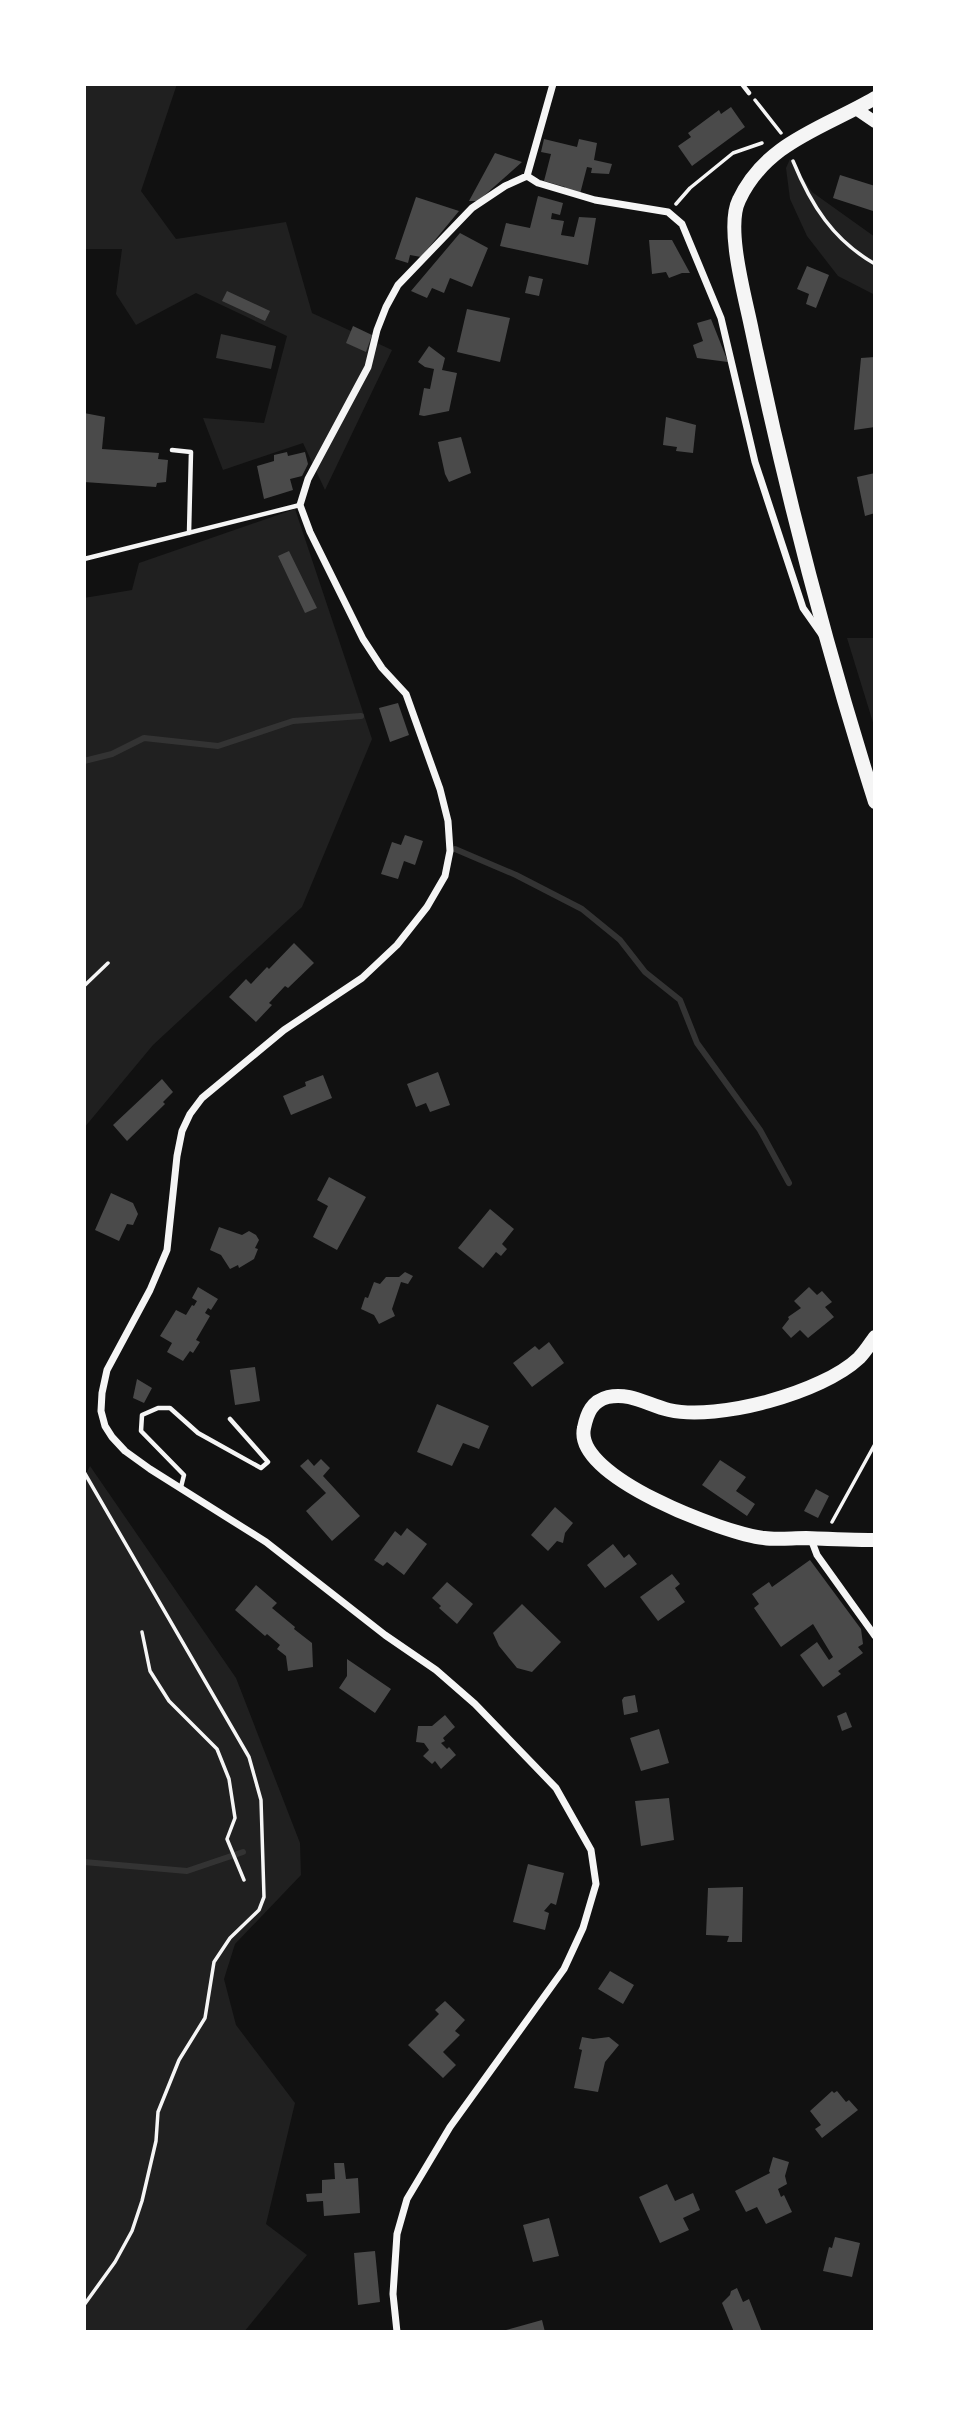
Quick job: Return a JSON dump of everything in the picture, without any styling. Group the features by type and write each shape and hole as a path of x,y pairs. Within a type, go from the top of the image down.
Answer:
{"main road":[{"path":"875,98 789,142 752,176 737,204 734,228 738,263 773,434 828,643 875,802"},
{"path":"875,1337 859,1358 830,1377 782,1398 717,1411 694,1412 669,1410 620,1395 597,1400 587,1414 583,1433 596,1460 609,1472 685,1515 734,1533 764,1538 875,1539"}],"street":[{"path":"397,2332 393,2294 397,2234 407,2199 450,2127 564,1969 583,1928 596,1884 591,1850 556,1788 475,1704 436,1670 266,1542 125,1451 112,1437 101,1411 102,1393 107,1370 150,1290 167,1250 173,1181 182,1131 202,1098 284,1030 362,978 397,945 427,906 444,876 450,851 448,821 440,789 406,694 382,668 363,639 310,533 300,505 308,479 368,367 377,330 398,285 472,208 505,186 527,176 553,84"},
{"path":"856,109 875,122"},
{"path":"527,176 538,183 595,200 668,212 682,224 721,318 755,461 803,608 828,643"},
{"path":"811,1538 817,1555 875,1636"}],"lane":[{"path":"742,84 749,93"},
{"path":"172,450 191,452 189,533"},
{"path":"84,559 300,505"},
{"path":"181,1487 184,1475 141,1431 142,1415 158,1408 170,1408 198,1433 261,1468 268,1462 230,1419"}],"path":[{"path":"749,93 789,142 792,158 806,194 824,220 843,241 875,264"},
{"path":"668,212 690,188 733,153 770,141 789,142"},
{"path":"84,986 108,963"},
{"path":"827,1539 829,1528 875,1444"},
{"path":"84,1472 248,1756 261,1800 265,1868 264,1897 259,1910 230,1938 214,1962 205,2018 167,2085 158,2112 156,2141 142,2201 132,2231 115,2262 84,2305"},
{"path":"142,1632 150,1671 169,1701 217,1749 229,1779 235,1818 228,1839 244,1880"}],"shaded area":[{"path":"84,84 177,84 141,191 176,239 286,222 312,313 392,350 325,490 303,443 223,470 203,418 264,423 287,336 196,293 136,325 116,294 122,249 84,249"},
{"path":"790,159 812,192 875,237 875,295 838,276 807,236 790,199 786,168"},
{"path":"221,334 276,346 271,369 216,358"},
{"path":"295,509 372,739 302,907 153,1045 84,1128 84,598 132,590 139,563"},
{"path":"847,638 875,638 875,729"},
{"path":"90,1466 236,1678 300,1843 301,1875 235,1944 224,1979 236,2025 295,2103 266,2224 307,2255 244,2332 84,2332 84,1477"}],"building":[{"path":"731,107 745,127 692,166 678,146 691,137 688,133 719,110 721,114"},
{"path":"544,139 577,147 579,139 597,143 594,160 612,164 609,174 591,173 592,168 587,167 580,194 564,191 565,187 544,181 551,154 541,152"},
{"path":"495,153 522,162 478,201 469,201"},
{"path":"840,175 875,186 873,211 833,198"},
{"path":"538,196 563,203 560,215 552,213 551,219 564,221 561,235 574,237 579,217 596,218 588,265 500,246 506,223 530,228"},
{"path":"416,197 459,211 421,257 410,255 408,263 395,259"},
{"path":"460,233 488,248 472,287 450,278 444,293 432,288 427,298 411,291"},
{"path":"649,240 672,240 690,273 669,278 666,272 652,274"},
{"path":"807,266 829,275 816,308 806,304 809,294 797,289"},
{"path":"529,276 543,279 539,296 525,293"},
{"path":"227,291 270,311 265,321 222,301"},
{"path":"467,309 510,318 500,362 457,352"},
{"path":"711,319 728,362 697,358 693,345 703,341 697,323"},
{"path":"353,326 372,335 366,352 346,343"},
{"path":"429,346 445,358 442,370 457,373 449,411 424,416 419,415 424,388 430,389 434,369 418,362"},
{"path":"875,357 875,427 854,430 861,358"},
{"path":"84,413 105,417 102,449 159,453 158,459 168,460 166,482 157,483 156,487 84,482"},
{"path":"666,417 696,425 693,453 676,451 677,447 663,445"},
{"path":"461,437 471,473 449,482 438,442"},
{"path":"287,452 288,456 305,452 308,464 302,476 290,479 293,490 264,499 257,466 274,461 274,455"},
{"path":"875,473 875,513 865,516 857,477"},
{"path":"289,551 317,608 305,613 278,556"},
{"path":"398,703 409,735 390,742 379,708"},
{"path":"405,835 423,841 415,865 404,861 398,879 381,874 392,842 401,845"},
{"path":"294,943 314,963 288,988 285,986 256,1022 229,997 246,979 251,984"},
{"path":"438,1072 450,1105 430,1112 426,1103 416,1107 407,1084"},
{"path":"323,1075 332,1098 291,1115 283,1096 306,1086 305,1082"},
{"path":"162,1079 173,1092 163,1102 165,1104 127,1141 113,1125"},
{"path":"329,1177 366,1197 337,1250 313,1237 328,1206 317,1200"},
{"path":"111,1193 133,1203 138,1214 133,1225 127,1224 119,1241 95,1230"},
{"path":"490,1209 514,1229 502,1244 507,1249 501,1256 496,1252 483,1268 458,1248"},
{"path":"219,1227 242,1235 249,1231 256,1235 259,1240 254,1259 239,1268 238,1265 230,1269 221,1255 210,1250"},
{"path":"405,1272 413,1276 408,1284 401,1282 392,1309 395,1316 379,1324 374,1315 361,1309 365,1297 368,1298 374,1282 380,1284 386,1277 399,1277"},
{"path":"198,1287 218,1299 211,1310 208,1308 205,1313 210,1316 196,1340 200,1342 193,1353 190,1351 183,1361 167,1352 172,1343 160,1336 176,1310 186,1315 192,1305 194,1306 197,1301 192,1298"},
{"path":"809,1287 817,1295 822,1291 832,1302 825,1307 834,1317 808,1338 800,1330 791,1338 782,1328 788,1317 801,1308 794,1301"},
{"path":"549,1342 564,1363 532,1387 513,1363 535,1346 539,1350"},
{"path":"255,1367 260,1401 235,1405 230,1370"},
{"path":"137,1379 152,1388 144,1403 133,1398"},
{"path":"437,1404 489,1426 479,1449 463,1443 452,1466 417,1452"},
{"path":"308,1459 314,1466 321,1459 330,1468 323,1476 360,1516 332,1541 306,1511 326,1493 300,1466"},
{"path":"720,1460 746,1477 736,1491 755,1504 747,1516 702,1485"},
{"path":"816,1489 829,1496 818,1518 804,1511"},
{"path":"555,1507 573,1523 565,1533 563,1543 557,1541 548,1551 531,1535"},
{"path":"407,1528 427,1544 404,1575 387,1562 383,1566 374,1560 395,1531 401,1536"},
{"path":"613,1544 624,1558 629,1554 637,1564 605,1588 587,1565"},
{"path":"810,1560 861,1629 863,1644 858,1647 863,1653 838,1671 841,1674 823,1687 800,1655 817,1642 829,1660 833,1657 813,1624 781,1647 754,1608 759,1604 752,1594 769,1582 772,1587"},
{"path":"672,1574 680,1584 675,1588 685,1602 658,1621 640,1597"},
{"path":"447,1582 473,1604 457,1624 432,1598"},
{"path":"256,1585 277,1603 272,1608 312,1643 313,1667 288,1671 286,1656 277,1649 280,1645 267,1634 265,1636 235,1610"},
{"path":"522,1604 561,1642 532,1672 517,1668 499,1646 493,1633"},
{"path":"347,1659 391,1689 375,1713 339,1688 347,1676"},
{"path":"635,1695 638,1712 624,1715 622,1700"},
{"path":"846,1712 852,1727 842,1731 837,1716"},
{"path":"445,1715 455,1727 441,1743 456,1755 441,1769 435,1761 432,1764 423,1756 429,1750 424,1743 416,1742 418,1726 432,1726"},
{"path":"659,1729 669,1763 641,1771 630,1738"},
{"path":"669,1798 674,1840 641,1846 635,1801"},
{"path":"528,1864 564,1873 556,1905 551,1903 544,1911 549,1913 545,1930 513,1922"},
{"path":"743,1887 742,1942 727,1942 729,1936 706,1935 708,1888"},
{"path":"610,1971 634,1985 623,2004 598,1989"},
{"path":"445,2001 465,2020 455,2031 460,2035 443,2052 456,2065 443,2078 408,2045 439,2014 435,2010"},
{"path":"582,2037 609,2037 619,2045 605,2062 598,2092 574,2088"},
{"path":"832,2091 837,2091 846,2102 849,2100 858,2110 822,2138 815,2129 821,2125 810,2111"},
{"path":"773,2157 789,2162 785,2176 787,2184 778,2189 792,2212 766,2224 757,2207 746,2212 735,2191 770,2173"},
{"path":"334,2163 344,2163 346,2179 358,2178 360,2213 324,2216 323,2201 307,2202 306,2194 322,2193 322,2180 335,2179"},
{"path":"667,2184 675,2201 693,2193 700,2210 683,2218 689,2230 660,2243 639,2197"},
{"path":"549,2218 559,2256 533,2262 523,2225"},
{"path":"835,2237 860,2243 852,2277 823,2271 829,2247 832,2248"},
{"path":"375,2251 380,2302 358,2305 354,2253"},
{"path":"737,2288 743,2302 749,2299 762,2332 734,2332 722,2303 731,2291"},
{"path":"542,2320 545,2332 506,2332 506,2330"}],"waterway":[{"path":"84,761 112,754 144,738 218,746 293,721 361,716"},
{"path":"455,849 516,875 582,909 620,940 645,972 680,1000 697,1043 760,1130 789,1183"},
{"path":"84,1862 187,1871 243,1852"}]}
